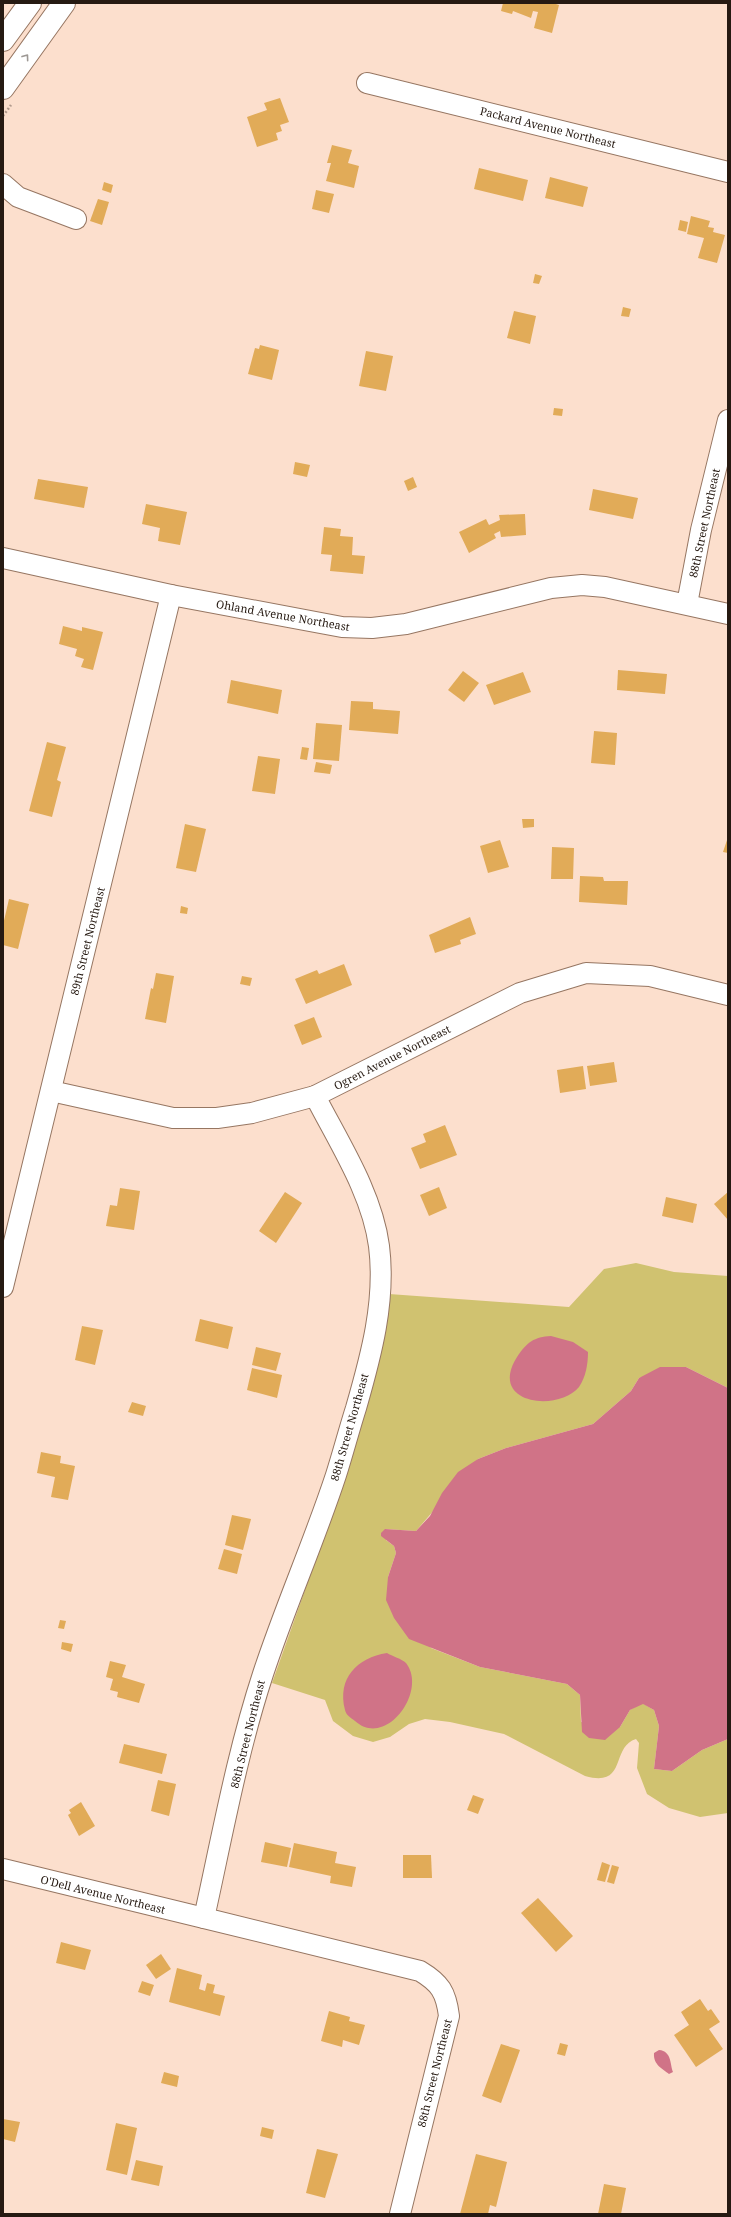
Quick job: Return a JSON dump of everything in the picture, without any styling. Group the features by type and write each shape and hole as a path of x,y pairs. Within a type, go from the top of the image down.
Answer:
{"main road":[{"path":"3,40 30,3"},
{"path":"3,88 64,3"}],"street":[{"name":"Packard Avenue Northeast","path":"367,83 728,172"},
{"path":"3,184 18,197 76,219"},
{"name":"88th Street Northeast","path":"687,604 701,530 728,420"},
{"name":"Ohland Avenue Northeast","path":"3,558 171,595 342,627 367,628 406,624 551,588 570,586 605,587 728,614"},
{"name":"89th Street Northeast","path":"3,1287 171,595"},
{"name":"Ogren Avenue Northeast","path":"51,1091 135,1111 173,1118 217,1118 252,1113 315,1096 520,993 586,973 650,976 728,995"},
{"name":"88th Street Northeast","path":"315,1096 358,1180 372,1215 379,1245 382,1279 378,1311 363,1382 336,1474 275,1637 250,1716 204,1918 420,1971 439,1986 447,1998 449,2016 400,2214"},
{"name":"O'Dell Avenue Northeast","path":"3,1869 204,1918"}],"shaded area":[{"path":"636,1263 674,1272 728,1276 728,1388 686,1367 639,1378 631,1391 593,1424 506,1448 478,1459 416,1531 385,1529 386,1540 394,1546 396,1553 388,1577 431,1648 480,1667 567,1684 580,1695 581,1722 620,1727 630,1710 642,1703 654,1710 659,1726 654,1769 672,1771 702,1750 728,1739 728,1813 700,1817 669,1808 647,1794 637,1768 639,1743 636,1739 628,1743 623,1750 613,1772 607,1776 598,1778 585,1776 504,1734 450,1722 425,1719 409,1724 390,1737 373,1742 353,1736 333,1721 325,1700 272,1683 344,1480 389,1294 569,1307 604,1269"},
{"path":"551,1336 573,1342 588,1352 585,1374 579,1387 569,1395 557,1400 543,1401 529,1399 518,1394 511,1385 510,1373 517,1357 531,1341"},
{"path":"660,1367 686,1367 728,1388 728,1739 702,1750 672,1771 654,1769 659,1726 654,1710 643,1704 630,1710 620,1727 605,1740 589,1738 582,1732 580,1695 567,1684 480,1667 409,1639 394,1618 386,1600 388,1577 396,1553 394,1546 381,1536 381,1533 385,1529 416,1531 430,1516 442,1493 458,1472 478,1459 506,1448 593,1424 631,1391 639,1378"},
{"path":"387,1653 406,1663 411,1675 412,1688 408,1701 400,1713 391,1722 379,1728 367,1728 355,1721 346,1713 343,1699 344,1688 347,1679 358,1665 376,1656"},
{"path":"659,2050 666,2053 670,2059 673,2072 669,2074 655,2061 654,2053"}],"building":[{"path":"503,3 553,3 559,5 552,33 534,28 538,12 533,11 531,18 513,11 512,14 501,11"},
{"path":"280,98 289,122 280,125 282,131 276,133 278,140 257,147 247,117 267,110 264,103"},
{"path":"332,145 352,150 348,163 359,166 354,188 326,181 331,163 327,163"},
{"path":"479,168 528,180 523,201 474,189"},
{"path":"550,177 588,187 583,207 545,198"},
{"path":"104,182 113,185 111,193 102,190"},
{"path":"316,190 334,194 329,213 312,209"},
{"path":"98,199 109,202 102,225 90,221"},
{"path":"691,216 710,221 708,227 714,228 713,232 725,235 717,263 698,258 704,238 687,234"},
{"path":"680,220 688,222 686,232 678,230"},
{"path":"535,274 542,276 539,284 533,283"},
{"path":"623,307 631,309 629,317 621,316"},
{"path":"514,311 536,316 530,344 507,338"},
{"path":"260,345 279,350 272,380 248,374 255,348 259,349"},
{"path":"366,351 393,356 386,391 359,386"},
{"path":"554,408 563,409 562,416 553,415"},
{"path":"295,462 310,465 307,477 293,474"},
{"path":"413,477 417,487 408,491 404,481"},
{"path":"38,479 88,487 84,508 34,499"},
{"path":"593,489 638,498 633,519 589,510"},
{"path":"146,504 187,512 180,545 158,541 160,528 142,524"},
{"path":"525,514 526,535 501,537 500,531 494,534 496,538 469,553 459,532 486,519 489,525 500,520 499,515"},
{"path":"324,527 341,529 340,536 353,537 352,555 365,556 363,574 330,571 332,555 321,554"},
{"path":"63,626 82,631 82,627 103,632 93,670 81,667 84,659 75,656 77,649 59,644"},
{"path":"618,670 667,674 665,694 617,690"},
{"path":"463,671 479,683 464,702 448,690"},
{"path":"523,672 531,692 494,705 486,685"},
{"path":"231,680 282,690 278,714 227,703"},
{"path":"351,701 373,702 373,709 400,711 398,734 349,730"},
{"path":"316,723 342,725 339,761 313,759"},
{"path":"594,731 617,733 615,765 591,763"},
{"path":"47,742 66,747 57,780 61,782 52,817 29,811"},
{"path":"302,747 309,748 307,760 300,759"},
{"path":"258,756 280,759 275,794 252,791"},
{"path":"316,762 332,765 330,774 314,772"},
{"path":"522,819 534,819 534,827 523,828"},
{"path":"185,824 206,829 196,872 176,868"},
{"path":"728,837 728,853 723,852"},
{"path":"500,840 509,867 488,873 480,846"},
{"path":"552,847 574,848 573,879 551,879"},
{"path":"580,876 603,877 604,881 628,881 627,905 579,902"},
{"path":"9,899 29,904 18,949 3,945 3,925"},
{"path":"181,906 188,908 187,914 180,913"},
{"path":"470,917 476,934 460,940 461,944 435,953 429,935"},
{"path":"344,964 352,985 306,1004 295,979 317,970 319,974"},
{"path":"156,973 174,976 166,1023 145,1019 151,988 153,989"},
{"path":"242,976 252,978 250,986 240,984"},
{"path":"314,1017 322,1037 302,1045 294,1025"},
{"path":"614,1062 617,1082 590,1086 587,1066"},
{"path":"583,1066 586,1089 560,1093 557,1070"},
{"path":"445,1125 457,1155 420,1169 411,1148 426,1142 423,1134"},
{"path":"439,1187 447,1208 429,1216 420,1195"},
{"path":"120,1188 140,1191 134,1230 106,1226 110,1205 117,1206"},
{"path":"285,1192 302,1203 276,1243 259,1231"},
{"path":"728,1192 728,1220 714,1204"},
{"path":"666,1197 697,1204 693,1223 662,1216"},
{"path":"200,1319 233,1327 228,1349 195,1341"},
{"path":"82,1326 103,1330 95,1365 75,1360"},
{"path":"256,1347 281,1353 276,1371 252,1365"},
{"path":"252,1368 282,1375 277,1398 247,1390"},
{"path":"132,1402 146,1406 143,1416 128,1412"},
{"path":"41,1452 61,1456 60,1463 75,1466 68,1500 51,1497 55,1477 37,1473"},
{"path":"232,1515 251,1519 243,1550 225,1545"},
{"path":"224,1549 242,1554 237,1574 218,1569"},
{"path":"60,1620 66,1621 64,1629 58,1628"},
{"path":"62,1642 73,1644 71,1652 61,1649"},
{"path":"110,1661 126,1665 122,1677 145,1684 139,1703 117,1697 118,1692 110,1690 113,1679 106,1677"},
{"path":"124,1744 167,1754 162,1774 119,1763"},
{"path":"158,1780 176,1784 169,1816 151,1811"},
{"path":"473,1795 484,1799 478,1814 467,1810"},
{"path":"81,1802 95,1826 79,1836 68,1815 71,1813 69,1810"},
{"path":"265,1842 291,1848 287,1867 261,1862"},
{"path":"294,1843 337,1852 335,1863 356,1867 352,1887 330,1883 331,1876 289,1867"},
{"path":"403,1855 431,1855 432,1878 403,1878"},
{"path":"602,1862 610,1865 605,1882 597,1880"},
{"path":"612,1865 619,1867 614,1884 607,1882"},
{"path":"538,1898 573,1936 556,1952 521,1913"},
{"path":"61,1942 91,1950 85,1970 56,1963"},
{"path":"161,1954 171,1969 156,1979 146,1965"},
{"path":"177,1968 202,1975 199,1989 205,1991 207,1983 215,1985 213,1993 225,1996 220,2016 169,2002"},
{"path":"142,1981 154,1985 150,1996 138,1992"},
{"path":"700,1999 708,2011 711,2009 720,2022 709,2029 723,2049 696,2067 674,2035 689,2025 681,2012"},
{"path":"329,2011 350,2017 349,2021 365,2025 359,2045 343,2040 342,2047 321,2041"},
{"path":"560,2043 568,2045 565,2056 557,2054"},
{"path":"501,2044 520,2050 501,2103 482,2096"},
{"path":"164,2072 179,2076 177,2087 161,2083"},
{"path":"3,2119 20,2122 15,2142 3,2139"},
{"path":"116,2123 137,2128 127,2175 106,2170"},
{"path":"262,2127 274,2130 272,2139 260,2136"},
{"path":"317,2149 338,2154 325,2198 306,2193"},
{"path":"476,2154 507,2162 496,2207 490,2205 488,2214 460,2214"},
{"path":"136,2160 163,2166 159,2186 131,2180"},
{"path":"604,2184 626,2188 621,2214 598,2214"}]}
